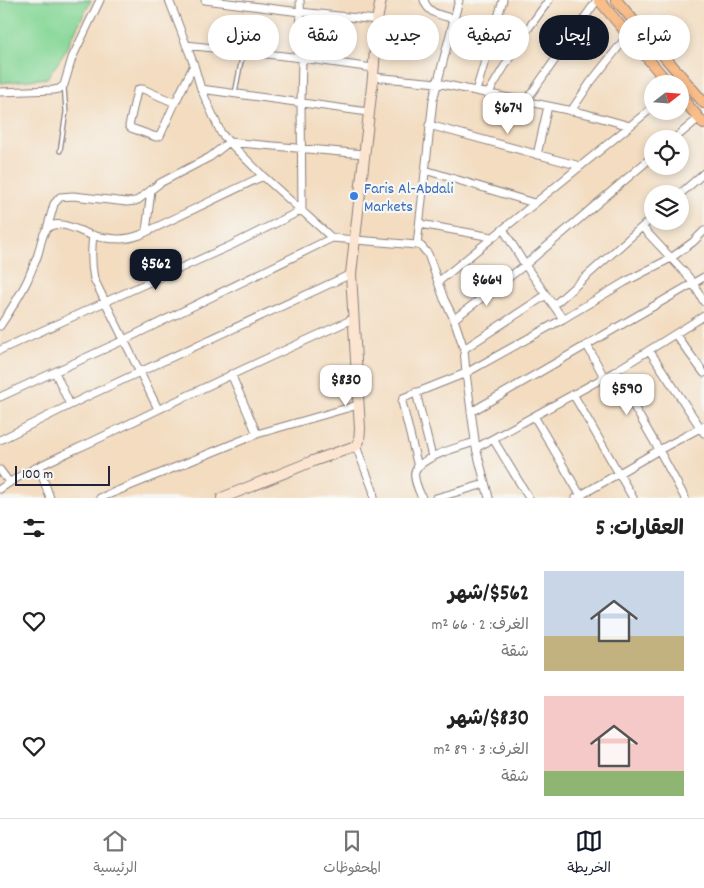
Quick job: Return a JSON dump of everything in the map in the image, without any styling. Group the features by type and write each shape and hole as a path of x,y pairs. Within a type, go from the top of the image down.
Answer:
{"main road":[{"path":"598,0 619,24"},
{"path":"621,3 631,15"},
{"path":"649,60 662,75"},
{"path":"654,66 662,66 664,60"},
{"path":"668,60 680,75"},
{"path":"689,85 704,103"},
{"path":"689,107 701,121"}],"street":[{"path":"0,92 54,90 64,85 72,58 100,0"},
{"path":"169,0 194,65 201,89 221,133 263,176 332,238"},
{"path":"205,0 367,19"},
{"path":"300,0 300,15"},
{"path":"378,15 381,0"},
{"path":"424,0 426,6 431,11 449,17"},
{"path":"455,15 459,0"},
{"path":"476,91 503,0"},
{"path":"488,94 522,37 549,0"},
{"path":"526,101 598,0"},
{"path":"418,245 429,126 433,100 449,38"},
{"path":"186,45 208,47"},
{"path":"571,111 619,46"},
{"path":"302,60 302,210"},
{"path":"312,60 526,101 630,126"},
{"path":"222,498 313,461 356,446 359,441 360,429 351,274 374,60"},
{"path":"175,103 139,89 129,126 159,137 194,65"},
{"path":"201,89 368,112"},
{"path":"537,155 548,106"},
{"path":"438,282 644,115"},
{"path":"688,130 701,121"},
{"path":"429,126 580,166"},
{"path":"0,326 27,280 38,256 54,204 60,198 73,196 132,202 138,200 160,183 206,160 229,142 364,154"},
{"path":"454,319 525,265 644,164"},
{"path":"425,170 534,203"},
{"path":"689,186 704,173"},
{"path":"47,228 62,224 94,235 125,240 146,232 263,176"},
{"path":"146,232 151,189"},
{"path":"0,350 232,245 302,210"},
{"path":"420,224 492,237"},
{"path":"554,306 642,227 686,274 704,302"},
{"path":"503,229 525,265 563,319"},
{"path":"418,467 402,402 403,398 466,373 671,258 693,242 704,231"},
{"path":"94,235 92,249 94,279 158,409"},
{"path":"0,397 124,340 332,238 418,245 428,254 464,349 475,445 489,498"},
{"path":"0,440 70,405 351,274"},
{"path":"471,412 704,277"},
{"path":"464,349 546,294"},
{"path":"422,498 415,473 424,462 432,457 492,439 614,372 704,316"},
{"path":"0,489 9,482 158,409 353,319"},
{"path":"675,334 701,362 704,373"},
{"path":"587,345 604,377"},
{"path":"534,416 579,497 659,450 703,429 649,350"},
{"path":"55,372 70,405"},
{"path":"614,372 685,498"},
{"path":"231,374 256,434"},
{"path":"416,392 432,457"},
{"path":"573,394 633,498"},
{"path":"100,498 256,434 358,405"},
{"path":"492,439 529,498"},
{"path":"356,446 373,490 374,498"},
{"path":"39,467 50,498"},
{"path":"0,470 9,482"},
{"path":"436,498 485,484"}],"lane":[{"path":"235,93 242,60"},
{"path":"60,151 66,112 64,85"}],"green space":[{"path":"0,0 91,0 63,55 47,78 1,83"}],"place":[{"name":"Faris Al-Abdali Markets","path":"354,196"}]}
